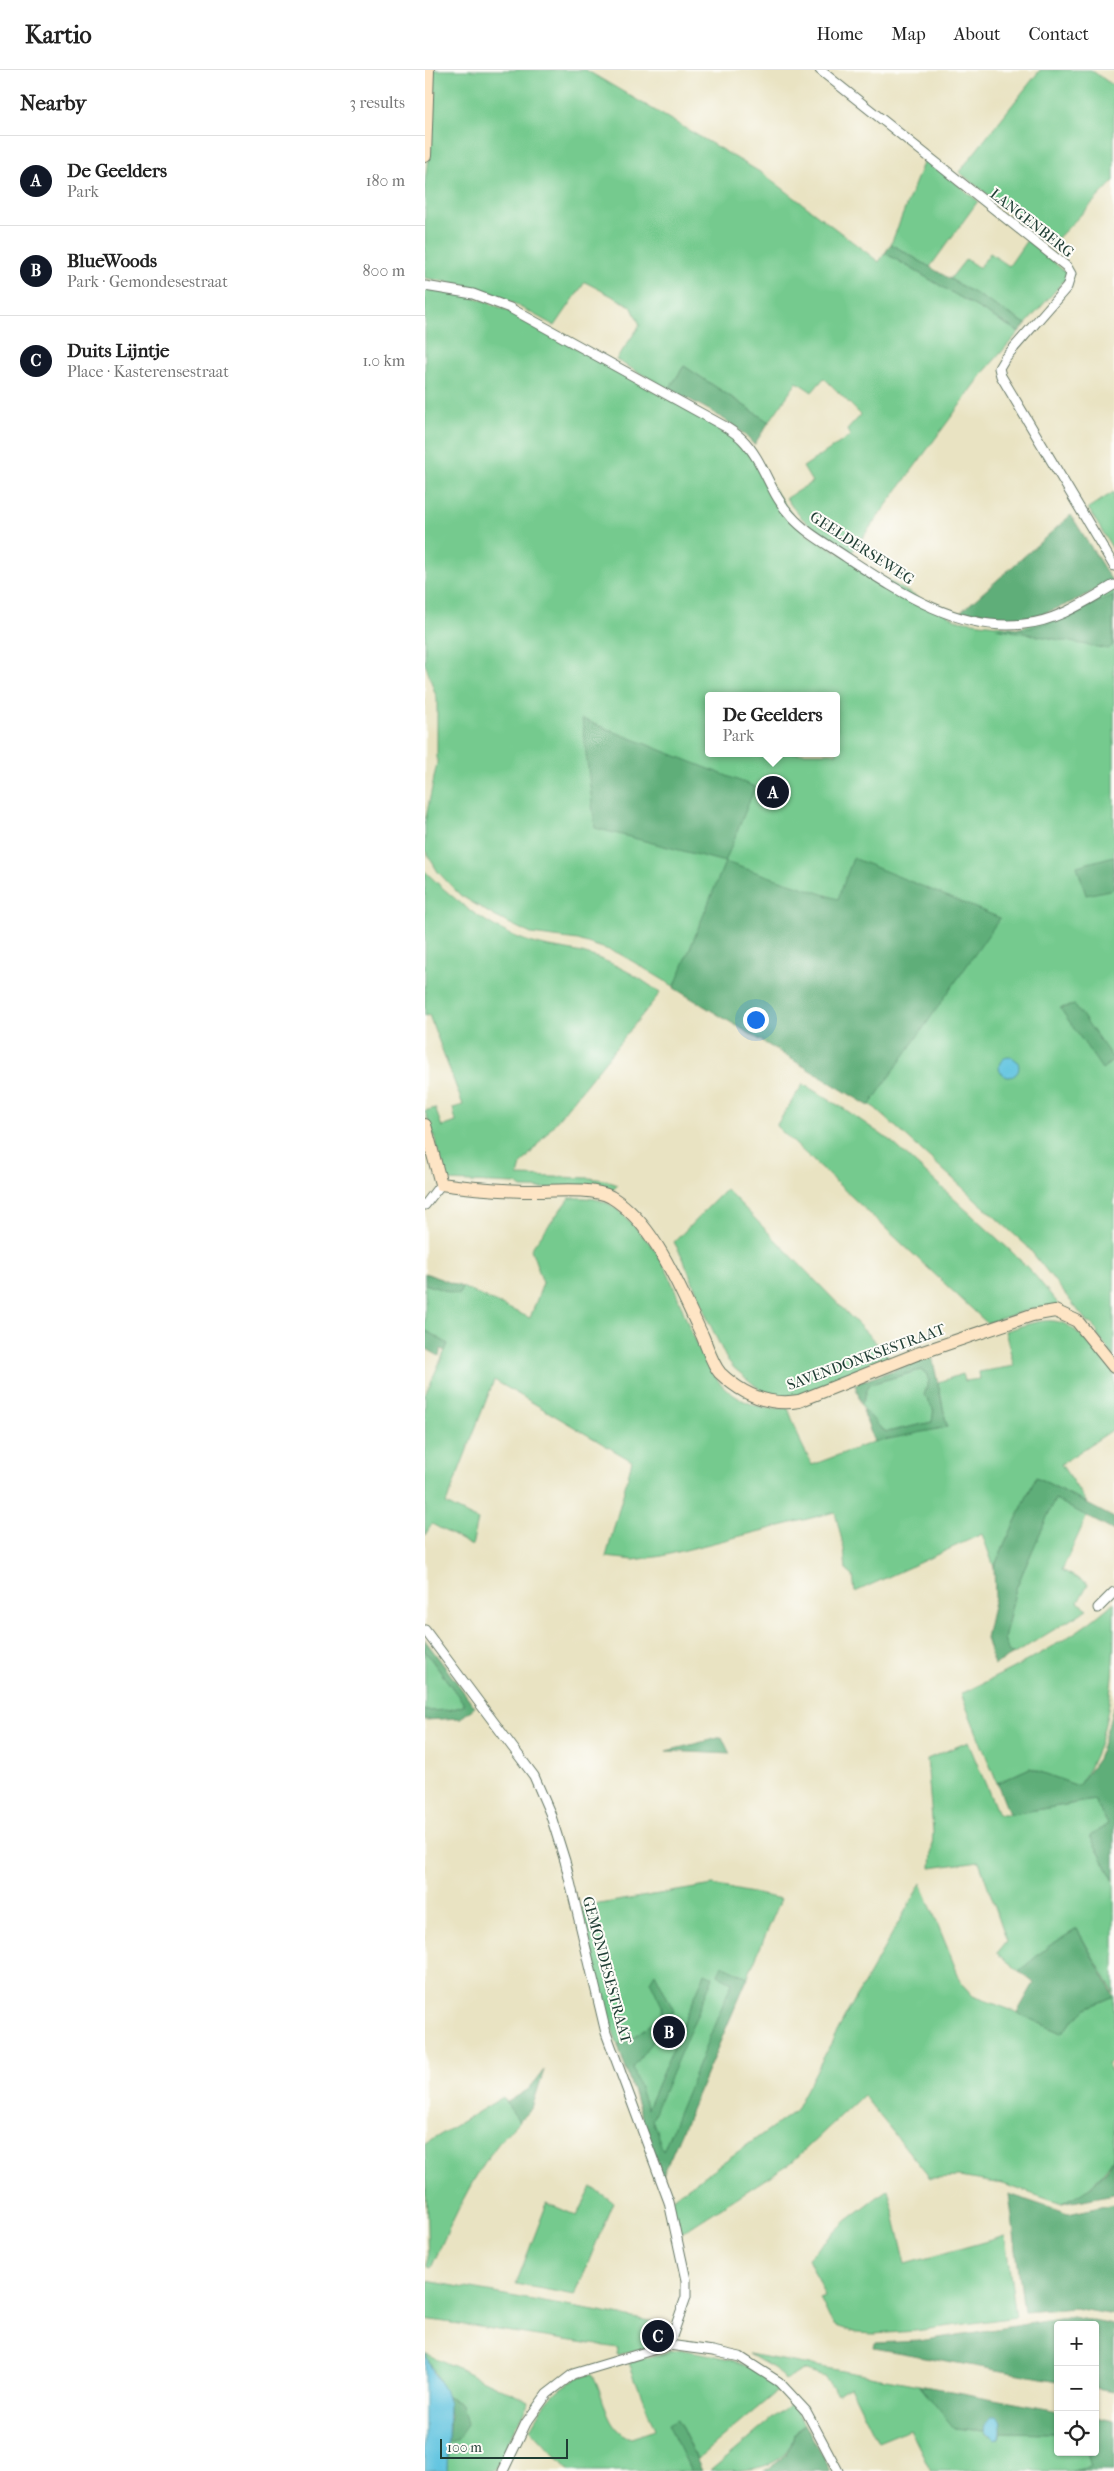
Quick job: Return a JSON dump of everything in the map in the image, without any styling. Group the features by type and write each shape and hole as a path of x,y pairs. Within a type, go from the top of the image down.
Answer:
{"street":[{"path":"425,156 429,70"},
{"name":"LANGENBERG","path":"820,70 1067,267 1071,274 1067,287 1005,358 999,368 1001,376 1114,566"},
{"name":"GEELDERSEWEG","path":"425,286 473,294 510,308 723,426 742,439 754,454 787,510 807,531 893,588 933,607 959,618 983,623 1024,624 1061,614 1114,585"},
{"path":"425,1125 441,1184 425,1205"},
{"name":"SAVENDONKSESTRAAT","path":"441,1184 525,1191 594,1192 610,1196 646,1231 666,1259 719,1372 749,1395 769,1402 783,1404 799,1401 917,1354 1032,1315 1055,1311 1077,1321 1114,1367"},
{"path":"1098,1608 1114,1592"},
{"name":"GEMONDESESTRAAT","path":"425,1630 534,1776 550,1813 565,1861 607,2033 669,2202 687,2280 686,2297 669,2345"},
{"path":"503,2471 526,2423 547,2394 573,2374 669,2345 739,2357 779,2382 806,2411 838,2471"}],"green space":[{"path":"430,70 586,70 765,175 879,262 885,253 1019,332 985,371 849,556 807,523 786,498 812,482 803,467 850,436 847,430 861,415 824,378 812,392 797,382 769,422 684,366 669,389 616,360 640,325 631,306 585,282 555,326 500,296 463,285 425,278 425,183 430,140"},
{"path":"1040,70 1091,70 1114,86 1114,181 1051,245 959,172"},
{"path":"925,158 978,201 930,267 891,244"},
{"path":"1027,240 1069,275 1026,324 950,279 966,259 979,268 990,253 1009,266"},
{"path":"891,244 1026,324 1019,332 885,253"},
{"path":"425,289 472,296 509,311 722,429 739,440 806,534 957,620 1020,628 1114,588 1114,1357 1097,1335 1098,1332 1091,1323 1088,1323 1027,1246 875,1108 618,953 578,940 531,934 494,916 460,895 438,872 425,850 425,822 437,763 437,699 425,663"},
{"path":"684,366 769,422 754,445 726,420 669,389"},
{"path":"1114,492 1114,551 1088,508"},
{"path":"1071,515 1112,581 1075,601 1040,614 1022,618 1003,619 961,612"},
{"path":"1113,595 1113,645 1108,649 996,628 1025,629 1061,619"},
{"path":"582,719 755,787 725,862 595,828"},
{"path":"1114,856 1114,889 1086,895 1077,866"},
{"path":"853,858 1000,918 869,1106 674,988 725,862 838,899"},
{"path":"425,871 449,894 475,914 503,931 533,943 582,953 603,960 642,980 660,993 521,1165 518,1176 590,1178 618,1185 614,1189 521,1188 516,1184 446,1181 436,1142 425,1111 435,1108 442,1127 456,1122 453,1108 463,1105 429,1015 425,1016"},
{"path":"1075,1005 1114,1060 1102,1069 1060,1008"},
{"path":"803,1084 846,1110 892,1142 1012,1252 1032,1272 1061,1307 1035,1308 987,1323 776,1126"},
{"path":"726,1189 890,1357 881,1364 791,1398 764,1393 734,1368 726,1358 708,1320 683,1258 674,1242"},
{"path":"569,1198 591,1198 610,1204 635,1227 655,1250 668,1274 689,1327 701,1353 715,1376 733,1394 757,1406 788,1408 801,1443 812,1465 878,1440 947,1427 938,1382 963,1374 965,1381 980,1379 979,1372 1014,1366 1005,1331 1045,1321 1055,1321 1074,1329 1084,1338 1114,1375 1114,1429 1061,1464 1087,1503 1036,1477 994,1567 982,1534 855,1592 853,1576 846,1570 844,1549 835,1512 662,1556 634,1560 606,1557 632,1461 494,1380 446,1504 478,1520 472,1546 432,1524 425,1535 425,1395 448,1344 425,1330 425,1284 459,1295 462,1287 530,1318 543,1283 531,1249"},
{"path":"425,1273 462,1287 459,1295 425,1284"},
{"path":"425,1330 448,1344 445,1351 441,1349 439,1356 425,1348"},
{"path":"932,1356 947,1427 874,1442 863,1410 870,1415 880,1428 887,1432 932,1422 934,1410 924,1395 929,1381 926,1373 921,1370 870,1384 861,1404 855,1384"},
{"path":"921,1370 926,1373 929,1381 925,1391 926,1398 931,1403 933,1409 932,1422 887,1432 873,1420 861,1404 868,1387 870,1384"},
{"path":"1036,1477 1114,1518 1114,1531 1055,1499 1016,1588 1004,1639 1009,1653 1014,1654 994,1665 986,1638 995,1597 994,1567"},
{"path":"1055,1498 1087,1516 1062,1570 1088,1584 1078,1602 1088,1609 1014,1654 1009,1653 1004,1639 1016,1588"},
{"path":"1114,1602 1112,1675 1105,1723 1090,1767 1078,1786 1030,1768 997,1783 961,1694 1060,1642 1079,1630"},
{"path":"425,1640 475,1707 461,1718 425,1720 425,1711 451,1710 465,1705 425,1651"},
{"path":"425,1651 465,1706 444,1711 425,1711"},
{"path":"1114,1706 1114,1881 1090,1836 1108,1824 1094,1800 1009,1814 997,1783 1030,1768 1078,1786 1098,1759"},
{"path":"722,1737 730,1754 666,1751"},
{"path":"968,1742 998,1814 1012,1814 1094,1800 1108,1824 1090,1836 1114,1881 1114,1993 1077,1929 1049,1946 1019,1971 997,1953 1007,1941 979,1861 931,1868 933,1832 927,1759"},
{"path":"921,1883 962,1984 973,1996 1011,2010 1061,2033 1087,2008 1114,1996 1114,2060 1107,2064 1114,2076 1113,2158 1101,2176 1082,2194 1062,2204 1003,2184 959,2177 930,2178 863,2095 792,2162 680,2234 670,2200 795,2111 846,2015"},
{"path":"713,1885 781,1899 662,2177 606,2010 581,1907"},
{"path":"1077,1929 1114,1996 1087,2008 1061,2033 1017,2013 1034,1983 1019,1971 1049,1946"},
{"path":"722,1965 748,1977 662,2177 618,2045 633,2038 662,2014 662,2006 650,1981 655,1973 674,2011 633,2068 647,2109 705,1973 713,1977 652,2119 663,2151 732,1982 718,1975"},
{"path":"544,2070 532,2108 519,2121 506,2103 529,2089"},
{"path":"503,2097 519,2121 504,2137 479,2171 458,2209 431,2268 428,2267 425,2144"},
{"path":"1114,2154 1114,2194 1062,2204 1094,2184 1106,2171"},
{"path":"592,2187 613,2202 575,2295 516,2284 547,2203 577,2216"},
{"path":"888,2189 906,2264 1005,2236 1016,2317 915,2331 874,2334 857,2333 836,2326 830,2319 820,2298 825,2296 808,2258 846,2221"},
{"path":"1009,2194 1068,2214 1114,2204 1114,2315 1075,2308 1024,2312"},
{"path":"427,2281 672,2325 666,2343 617,2355 618,2348 425,2319"},
{"path":"1072,2317 1093,2321 1054,2321 1054,2380 874,2348 875,2343 919,2341"},
{"path":"1099,2322 1114,2325 1114,2391 1099,2389"},
{"path":"684,2350 735,2361 756,2371 780,2389 697,2459 680,2424 669,2424 691,2471 569,2471 530,2429 554,2394 570,2383 592,2374 615,2428 631,2438 655,2430 629,2363 670,2351"},
{"path":"425,2353 529,2401 494,2471 447,2471 448,2443 458,2438 462,2404 447,2397"},
{"path":"749,2354 919,2385 955,2428 985,2431 988,2436 999,2438 1001,2432 1054,2433 1054,2456 1088,2456 1092,2467 1072,2471 931,2471 910,2429 878,2442 850,2386 838,2394 824,2377 803,2370 785,2380 775,2369"},
{"path":"919,2385 1054,2410 1054,2433 1001,2432 1002,2429 986,2424 985,2431 954,2428"},
{"path":"447,2397 462,2404 467,2425 458,2438 448,2443 450,2415"},
{"path":"791,2403 805,2424 794,2433 790,2446 784,2455 774,2462 751,2469 710,2471"},
{"path":"1099,2418 1114,2421 1114,2471 1072,2471 1091,2467 1088,2456 1099,2456"},
{"path":"677,2419 702,2471 691,2471 668,2424"},
{"path":"805,2424 831,2471 764,2471 785,2456 791,2446 794,2433"}],"water":[{"path":"1009,1057 1016,1060 1019,1067 1016,1074 1009,1077 1002,1074 999,1067 1002,1060"},
{"path":"425,2353 434,2374 444,2389 449,2404 447,2471 425,2471"},
{"path":"991,2416 997,2416 1002,2421 999,2438 994,2440 985,2431 986,2424"}],"place":[{"name":"De Geelders","path":"773,792"},
{"name":"BlueWoods","path":"669,2032"},
{"name":"Duits Lijntje","path":"658,2336"}]}
